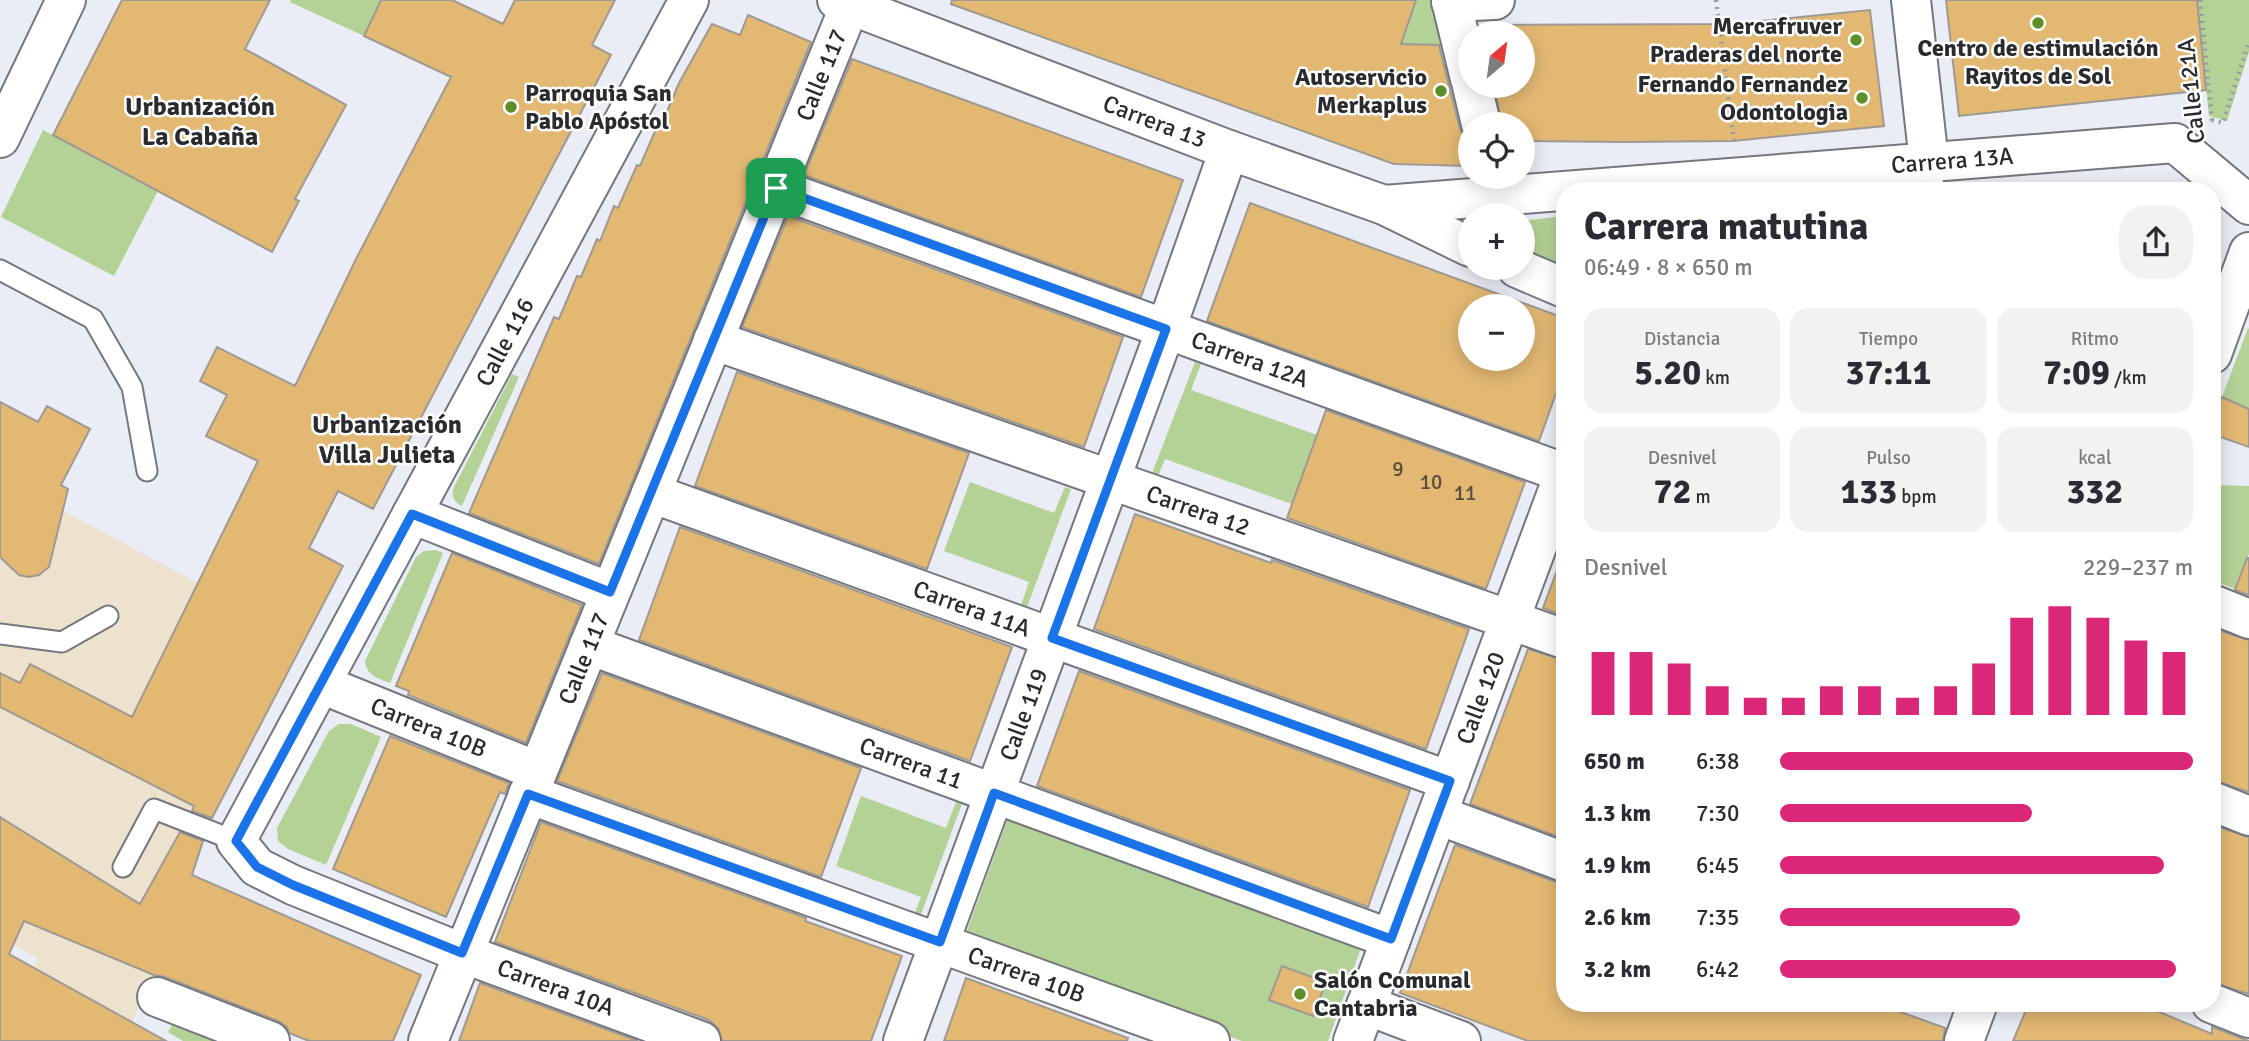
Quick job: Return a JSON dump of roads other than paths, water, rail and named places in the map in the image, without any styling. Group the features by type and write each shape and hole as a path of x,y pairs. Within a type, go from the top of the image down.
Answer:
{"street":[{"path":"0,138 66,0"},
{"name":"Calle 116","path":"236,841 689,0"},
{"path":"1458,30 1451,1 1495,0"},
{"path":"1911,0 1932,176"},
{"name":"Carrera 13","path":"844,2 1229,149 1384,205 1458,241"},
{"name":"Calle 117","path":"428,1041 776,188 844,2"},
{"name":"Carrera 13A","path":"1699,182 1739,176 1932,176 2175,143 2221,182"},
{"name":"Calle 119","path":"903,1041 1166,329 1229,149"},
{"name":"Carrera 13A","path":"2221,182 2249,205"},
{"name":"Carrera 13A","path":"1535,186 1556,186"},
{"name":"Carrera 12A","path":"776,188 1556,471"},
{"name":"Carrera 13A","path":"1384,205 1478,189"},
{"path":"2221,329 2249,252"},
{"path":"1535,276 1556,285"},
{"name":"Carrera 12","path":"713,340 1556,636"},
{"name":"Carrera 11A","path":"651,493 1052,638 1444,798 1556,858"},
{"name":"Calle 120","path":"1353,1041 1556,495"},
{"path":"412,514 610,592"},
{"path":"2221,608 2249,619"},
{"name":"Carrera 11","path":"589,645 1391,939"},
{"name":"Carrera 10B","path":"321,684 532,783 940,942 1209,1041"},
{"path":"2221,805 2249,816"},
{"name":"Carrera 10A","path":"236,841 257,867 293,885 462,953 701,1041"},
{"path":"157,997 270,1041"},
{"path":"1366,1005 1461,1041"},
{"path":"2221,1007 2249,1018"}],"lane":[{"path":"0,270 93,319 132,387 147,471"},
{"path":"0,634 62,642 108,616"},
{"path":"123,867 154,809 236,841"}],"place":[{"name":"Centro de estimulación Rayitos de Sol","path":"2038,23"},
{"name":"Mercafruver Praderas del norte","path":"1856,40"},
{"name":"Autoservicio Merkaplus","path":"1441,91"},
{"name":"Fernando Fernandez Odontologia","path":"1862,98"},
{"name":"Parroquia San Pablo Apóstol","path":"511,107"},
{"name":"Salón Comunal Cantabria","path":"1300,994"}],"district":[{"name":"Urbanización La Cabaña","path":"200,121"},
{"name":"Urbanización Villa Julieta","path":"387,439"}]}
